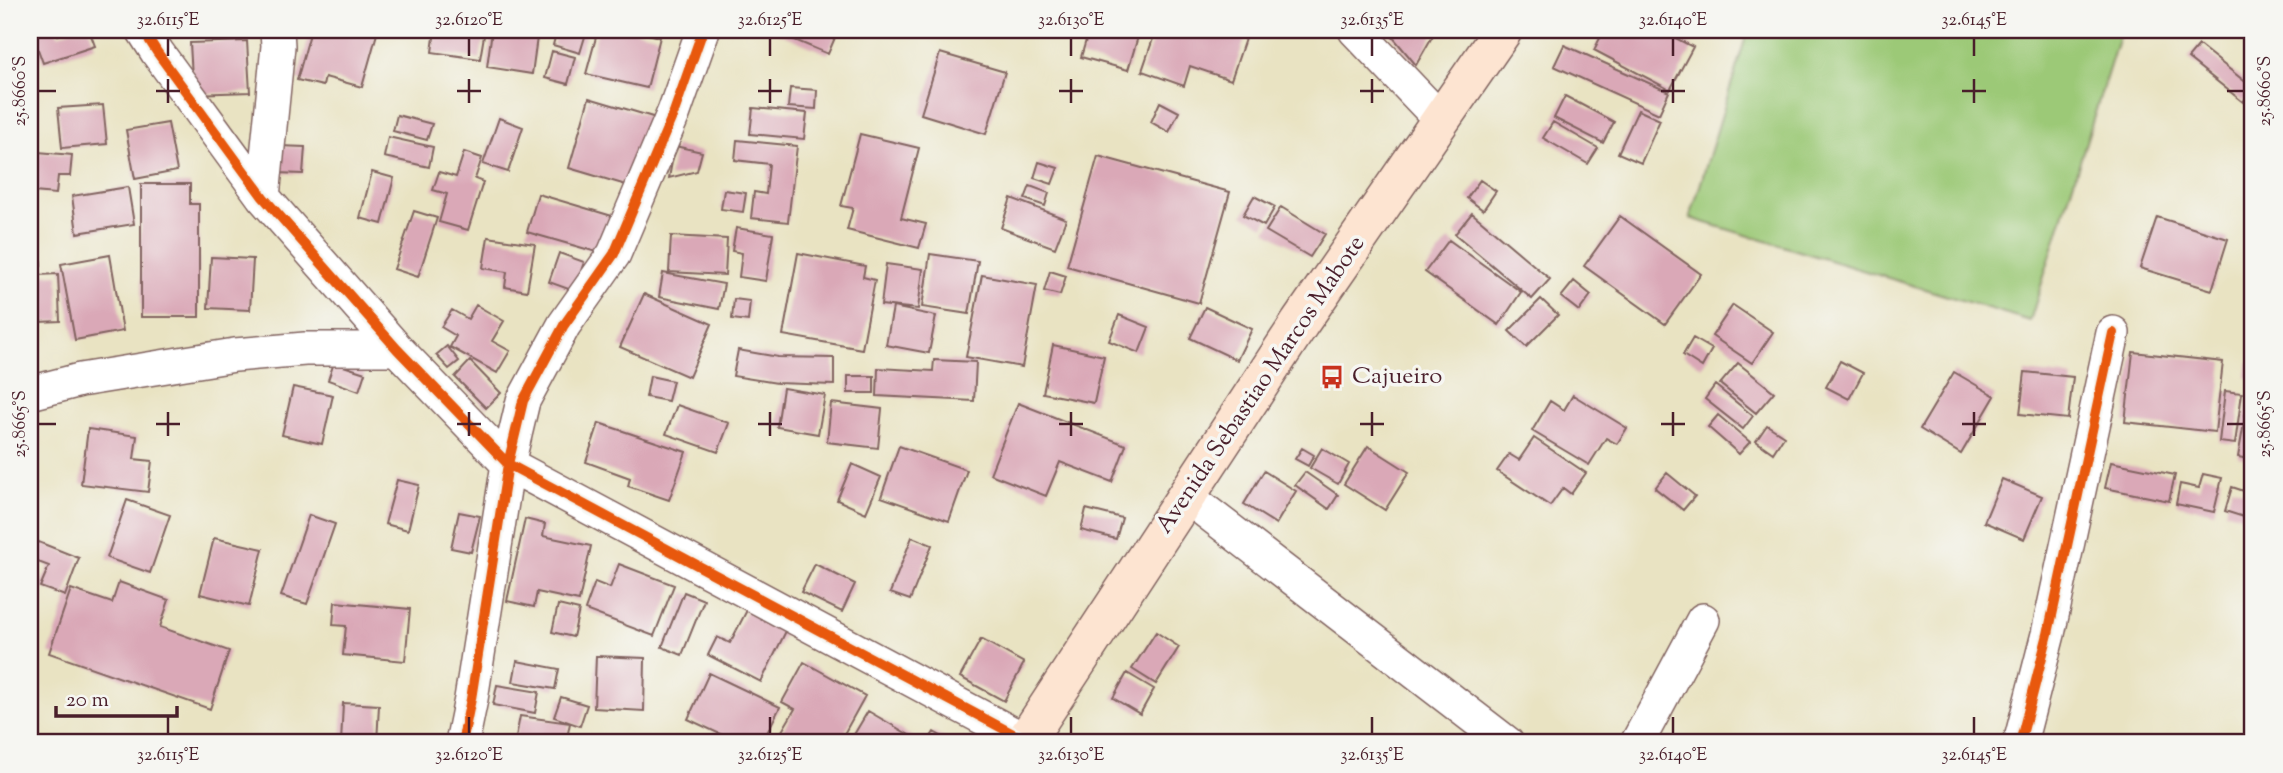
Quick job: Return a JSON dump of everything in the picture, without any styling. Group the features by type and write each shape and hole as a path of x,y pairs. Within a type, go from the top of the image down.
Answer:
{"main road":[{"name":"Avenida Sebastiao Marcos Mabote","path":"1027,743 1300,323 1503,30"}],"street":[{"path":"143,30 156,52 263,197 397,349 508,464 1027,743"},
{"path":"263,197 278,46 276,30"},
{"path":"462,743 508,464 523,401 564,325 614,254 674,112 703,30"},
{"path":"1355,30 1441,120"},
{"path":"2020,743 2048,634 2113,333"},
{"path":"30,393 80,380 235,355 305,349 397,349"},
{"path":"1186,496 1507,743"},
{"path":"1637,743 1703,620"}],"green space":[{"path":"1748,30 2121,30 2030,321 1690,218"}],"building":[{"path":"31,30 56,30 58,35 71,30 89,30 95,46 43,63"},
{"path":"194,30 212,30 212,31 194,35"},
{"path":"311,30 378,30 362,87 325,77 323,86 297,80"},
{"path":"435,30 485,30 480,59 432,52"},
{"path":"492,30 538,30 532,74 487,67"},
{"path":"557,30 587,30 580,53 553,45"},
{"path":"598,30 632,30 660,37 647,88 586,74"},
{"path":"771,30 830,30 837,33 828,54"},
{"path":"848,30 869,30 868,35"},
{"path":"1089,30 1140,30 1128,70 1081,57"},
{"path":"1156,30 1248,30 1231,80 1190,66 1184,86 1142,71"},
{"path":"1387,30 1436,30 1416,65"},
{"path":"1604,30 1660,30 1693,47 1670,90 1594,50"},
{"path":"247,41 250,92 193,94 190,43"},
{"path":"1564,45 1669,92 1659,114 1554,66"},
{"path":"2199,45 2253,88 2243,102 2188,58"},
{"path":"552,51 575,57 568,84 545,78"},
{"path":"940,53 1005,72 986,134 921,114"},
{"path":"790,88 817,90 816,109 788,107"},
{"path":"1565,96 1614,122 1603,143 1554,118"},
{"path":"589,98 656,118 636,188 569,168"},
{"path":"1160,102 1179,112 1169,132 1151,122"},
{"path":"103,105 107,144 62,148 58,108"},
{"path":"753,108 807,113 804,139 750,134"},
{"path":"1638,110 1660,120 1641,163 1618,153"},
{"path":"397,115 432,124 427,140 393,131"},
{"path":"499,118 523,127 508,172 483,164"},
{"path":"1553,122 1598,148 1588,164 1543,138"},
{"path":"168,123 177,171 135,179 126,130"},
{"path":"860,134 919,148 901,218 926,224 919,248 847,230 853,208 841,206"},
{"path":"388,137 433,147 429,167 384,157"},
{"path":"737,140 797,146 788,222 751,218 754,192 766,194 769,164 735,160"},
{"path":"279,146 305,147 303,174 277,173"},
{"path":"675,146 702,152 697,171 669,178"},
{"path":"38,152 72,155 70,176 58,176 56,194 34,192"},
{"path":"464,152 482,158 475,179 483,182 468,230 439,222 447,194 433,190 439,172 456,177"},
{"path":"1098,156 1230,192 1199,303 1067,266"},
{"path":"1039,162 1058,168 1052,184 1034,178"},
{"path":"372,172 394,178 382,224 360,218"},
{"path":"1480,180 1496,191 1483,210 1467,198"},
{"path":"141,184 190,184 190,204 199,204 199,317 141,317"},
{"path":"1030,186 1049,193 1045,206 1025,199"},
{"path":"128,187 134,224 77,233 72,196"},
{"path":"724,190 746,193 743,212 721,209"},
{"path":"538,194 612,216 600,253 527,232"},
{"path":"1254,196 1275,207 1264,226 1243,215"},
{"path":"1011,198 1066,219 1055,248 1001,228"},
{"path":"1281,207 1325,234 1310,257 1266,231"},
{"path":"414,211 437,218 418,277 394,269"},
{"path":"1472,213 1550,279 1532,299 1455,234"},
{"path":"1620,216 1701,274 1665,324 1584,266"},
{"path":"2157,217 2228,239 2212,290 2140,268"},
{"path":"736,228 773,234 766,281 739,277 742,253 732,251"},
{"path":"671,236 727,239 725,275 669,272"},
{"path":"488,237 535,244 527,291 505,287 507,272 483,268"},
{"path":"39,238 41,265 30,266 30,239"},
{"path":"1449,240 1521,292 1499,325 1425,272"},
{"path":"559,253 584,262 574,291 549,282"},
{"path":"798,253 865,266 863,277 875,280 862,349 783,335"},
{"path":"930,254 978,261 969,314 922,307"},
{"path":"110,255 123,331 75,340 61,264"},
{"path":"211,257 253,259 250,310 208,308"},
{"path":"2248,257 2253,257 2253,287 2246,287"},
{"path":"886,264 923,269 918,309 881,305"},
{"path":"1050,271 1066,276 1060,295 1044,291"},
{"path":"663,273 724,284 719,309 659,297"},
{"path":"58,274 60,321 39,322 38,275"},
{"path":"982,275 1037,285 1022,367 966,357"},
{"path":"1574,281 1591,295 1579,311 1561,297"},
{"path":"644,294 712,324 689,377 620,347"},
{"path":"734,299 750,301 748,321 732,319"},
{"path":"1541,299 1558,315 1526,347 1509,331"},
{"path":"476,305 504,321 492,341 510,351 497,373 450,347 456,336 441,327 452,310 468,319"},
{"path":"1733,305 1773,332 1752,363 1712,336"},
{"path":"893,307 936,316 929,353 886,345"},
{"path":"1205,307 1252,329 1237,360 1190,338"},
{"path":"1119,315 1149,327 1139,353 1109,341"},
{"path":"1693,338 1712,349 1702,367 1683,355"},
{"path":"1053,345 1104,356 1094,403 1043,393"},
{"path":"447,346 459,361 449,369 436,355"},
{"path":"738,350 778,357 834,358 834,385 777,383 733,376"},
{"path":"2133,352 2223,362 2215,432 2125,422"},
{"path":"934,360 976,362 974,401 877,396 878,368 933,371"},
{"path":"470,361 501,393 486,408 455,377"},
{"path":"1840,361 1863,373 1849,399 1826,387"},
{"path":"2248,362 2253,362 2253,378 2246,377"},
{"path":"334,363 365,373 359,391 328,380"},
{"path":"1738,363 1774,392 1756,413 1720,384"},
{"path":"1954,372 1995,396 1961,454 1920,429"},
{"path":"2025,372 2073,377 2068,419 2020,414"},
{"path":"650,376 673,381 668,401 646,397"},
{"path":"848,376 874,376 874,393 848,393"},
{"path":"1715,385 1753,416 1743,429 1705,399"},
{"path":"293,387 333,395 322,444 282,435"},
{"path":"783,388 825,395 818,434 777,427"},
{"path":"2225,391 2242,393 2235,444 2219,442"},
{"path":"1573,395 1627,428 1617,444 1606,438 1589,465 1532,431 1550,401 1564,410"},
{"path":"2248,401 2253,402 2253,460 2238,457"},
{"path":"831,403 882,409 878,448 827,442"},
{"path":"1018,403 1126,445 1112,482 1060,462 1046,496 990,474"},
{"path":"677,405 729,423 718,452 666,434"},
{"path":"1718,415 1750,442 1739,454 1708,427"},
{"path":"599,423 686,452 669,500 628,486 630,478 586,462"},
{"path":"1767,425 1784,436 1773,453 1756,441"},
{"path":"88,429 137,436 134,459 152,461 148,492 81,484"},
{"path":"1534,438 1586,473 1571,494 1563,488 1550,506 1497,471 1509,454 1519,460"},
{"path":"899,446 967,470 949,521 881,497"},
{"path":"1368,446 1409,472 1385,510 1344,484"},
{"path":"1302,448 1314,455 1308,466 1295,459"},
{"path":"1322,448 1349,464 1338,484 1310,468"},
{"path":"2111,462 2175,475 2169,501 2105,488"},
{"path":"852,464 881,477 866,513 837,500"},
{"path":"1264,471 1296,491 1276,524 1244,504"},
{"path":"1305,472 1338,495 1329,509 1295,485"},
{"path":"1667,473 1695,496 1683,510 1655,488"},
{"path":"2203,474 2222,478 2214,512 2176,504 2180,484 2199,488"},
{"path":"2002,479 2042,496 2024,539 1984,522"},
{"path":"397,480 419,485 408,530 385,524"},
{"path":"2232,487 2253,494 2253,520 2225,511"},
{"path":"127,500 170,515 150,573 107,558"},
{"path":"1086,509 1122,518 1116,539 1081,530"},
{"path":"459,512 480,516 471,552 451,548"},
{"path":"309,515 335,524 307,604 281,596"},
{"path":"525,519 545,524 543,536 591,546 579,601 537,592 534,607 507,601"},
{"path":"912,537 932,545 910,600 890,593"},
{"path":"214,538 263,549 249,606 200,594"},
{"path":"36,541 79,558 65,596 40,587 49,566 30,559"},
{"path":"619,564 674,585 654,636 585,610 595,582 610,588"},
{"path":"815,564 855,584 842,612 801,592"},
{"path":"119,582 169,600 160,627 229,651 210,709 49,653 71,589 112,603"},
{"path":"684,592 704,600 682,655 662,647"},
{"path":"335,602 410,609 405,661 343,655 346,626 333,625"},
{"path":"558,605 579,610 573,637 552,632"},
{"path":"747,610 787,629 761,682 708,655 717,637 730,643"},
{"path":"1156,632 1179,647 1156,684 1132,669"},
{"path":"981,639 1024,663 1004,701 960,677"},
{"path":"596,656 645,658 644,711 594,708"},
{"path":"517,661 559,669 555,689 513,682"},
{"path":"804,662 865,696 839,743 804,743 782,731 795,709 782,702"},
{"path":"709,673 780,707 762,743 739,743 688,719"},
{"path":"1127,673 1154,689 1140,714 1113,698"},
{"path":"497,685 539,692 535,713 493,705"},
{"path":"561,697 587,705 580,726 554,717"},
{"path":"343,703 379,705 377,743 341,743"},
{"path":"868,711 923,743 849,743"},
{"path":"520,716 570,723 566,743 515,743"},
{"path":"934,732 953,743 927,743"}],"cycle path":[{"path":"143,30 263,197 397,349 508,464 1030,743"},
{"path":"462,743 508,464 523,401 564,325 614,254 674,112 703,30"},
{"path":"2020,743 2048,634 2113,333"}],"place":[{"name":"Cajueiro","path":"1332,377"}]}
